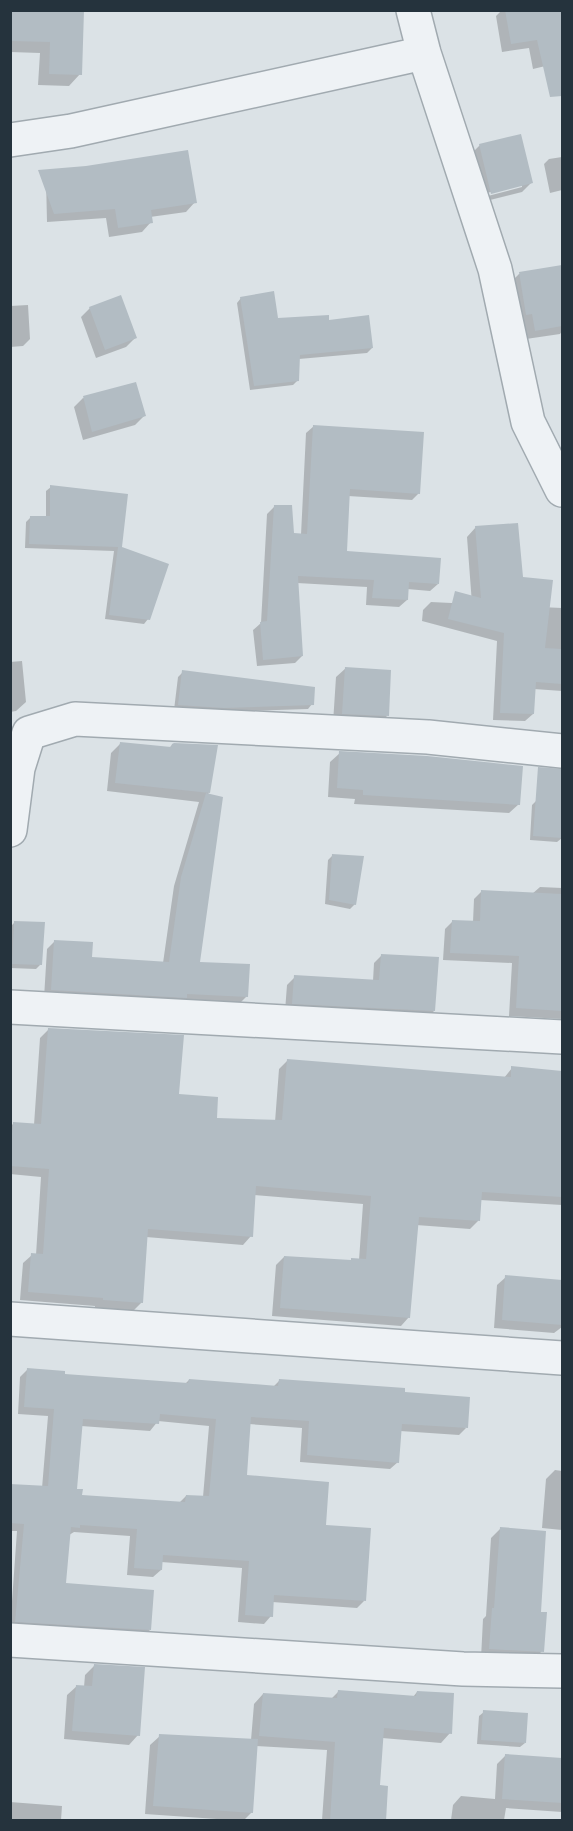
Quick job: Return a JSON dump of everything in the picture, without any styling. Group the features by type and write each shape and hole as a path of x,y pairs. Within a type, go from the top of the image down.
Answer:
{"street":[{"path":"413,10 424,53 495,269 528,422 562,490"},
{"path":"10,140 71,131 424,53"},
{"path":"10,830 18,768 29,733 75,719 428,737 562,751"},
{"path":"10,1007 562,1037"},
{"path":"10,1319 562,1358"},
{"path":"10,1640 463,1669 562,1671"}],"building":[{"path":"10,10 84,10 82,75 49,74 50,42 10,41"},
{"path":"505,10 562,10 562,96 550,97 537,40 511,44"},
{"path":"521,134 533,183 491,194 479,144"},
{"path":"188,150 197,203 151,210 153,223 118,228 115,209 54,214 38,170 86,166"},
{"path":"562,265 562,326 535,331 532,314 526,315 519,272"},
{"path":"274,291 278,318 329,315 329,320 369,315 373,348 300,355 299,381 254,386 240,297"},
{"path":"121,295 137,338 105,350 89,307"},
{"path":"136,382 146,416 92,432 83,396"},
{"path":"313,425 424,432 420,494 350,489 347,551 441,558 439,584 409,582 408,600 372,598 374,580 298,576 303,656 263,660 260,622 267,621 274,505 292,505 294,533 307,534"},
{"path":"50,485 128,494 122,547 169,564 150,620 109,615 118,547 29,544 30,516 50,516"},
{"path":"518,523 523,577 553,580 545,648 562,649 562,684 536,682 534,714 500,713 504,633 448,619 455,591 481,598 475,526"},
{"path":"345,667 391,670 389,716 342,714"},
{"path":"182,670 315,687 314,705 224,708 178,705"},
{"path":"120,742 171,747 174,743 218,745 210,793 115,783"},
{"path":"339,751 427,756 523,766 520,805 363,795 363,790 337,788"},
{"path":"538,767 562,769 562,838 533,836"},
{"path":"206,793 223,797 200,962 250,964 248,997 187,994 187,998 51,990 54,940 93,942 92,957 169,962 181,877"},
{"path":"332,854 364,856 356,905 329,900"},
{"path":"481,890 562,894 562,1011 516,1008 519,956 450,953 452,920 480,921"},
{"path":"14,921 45,922 42,965 12,964"},
{"path":"381,954 439,957 435,1011 292,1004 294,975 379,980"},
{"path":"48,1028 184,1035 179,1094 218,1097 217,1118 282,1120 287,1059 511,1077 511,1066 562,1071 562,1197 482,1192 480,1221 419,1217 410,1318 280,1308 284,1256 366,1259 371,1196 256,1186 253,1237 148,1229 143,1303 28,1292 31,1253 43,1254 49,1169 10,1166 10,1157 13,1122 41,1124"},
{"path":"505,1275 562,1280 562,1325 502,1320"},
{"path":"27,1368 65,1371 65,1374 188,1383 189,1379 278,1386 279,1379 405,1388 405,1392 470,1397 468,1428 402,1424 399,1463 307,1455 309,1421 251,1417 247,1475 329,1482 326,1525 371,1528 366,1601 274,1595 273,1617 245,1615 249,1561 163,1555 162,1570 134,1568 137,1529 80,1525 80,1528 71,1527 66,1583 154,1590 151,1630 15,1622 24,1524 10,1523 10,1484 48,1486 54,1409 24,1407","holes":["160,1414 216,1419 209,1496 186,1495 185,1502 82,1495 83,1489 77,1489 83,1419 159,1424"]},
{"path":"500,1527 546,1531 541,1612 547,1612 544,1652 489,1649"},
{"path":"94,1664 145,1667 140,1736 72,1731 76,1685 92,1686"},
{"path":"338,1690 416,1696 417,1691 454,1693 452,1734 384,1728 380,1785 388,1786 386,1821 330,1821 335,1742 259,1736 263,1693 337,1698"},
{"path":"483,1710 528,1713 526,1743 481,1740"},
{"path":"159,1734 258,1739 253,1813 153,1806"},
{"path":"505,1754 562,1758 562,1803 502,1799"}]}
